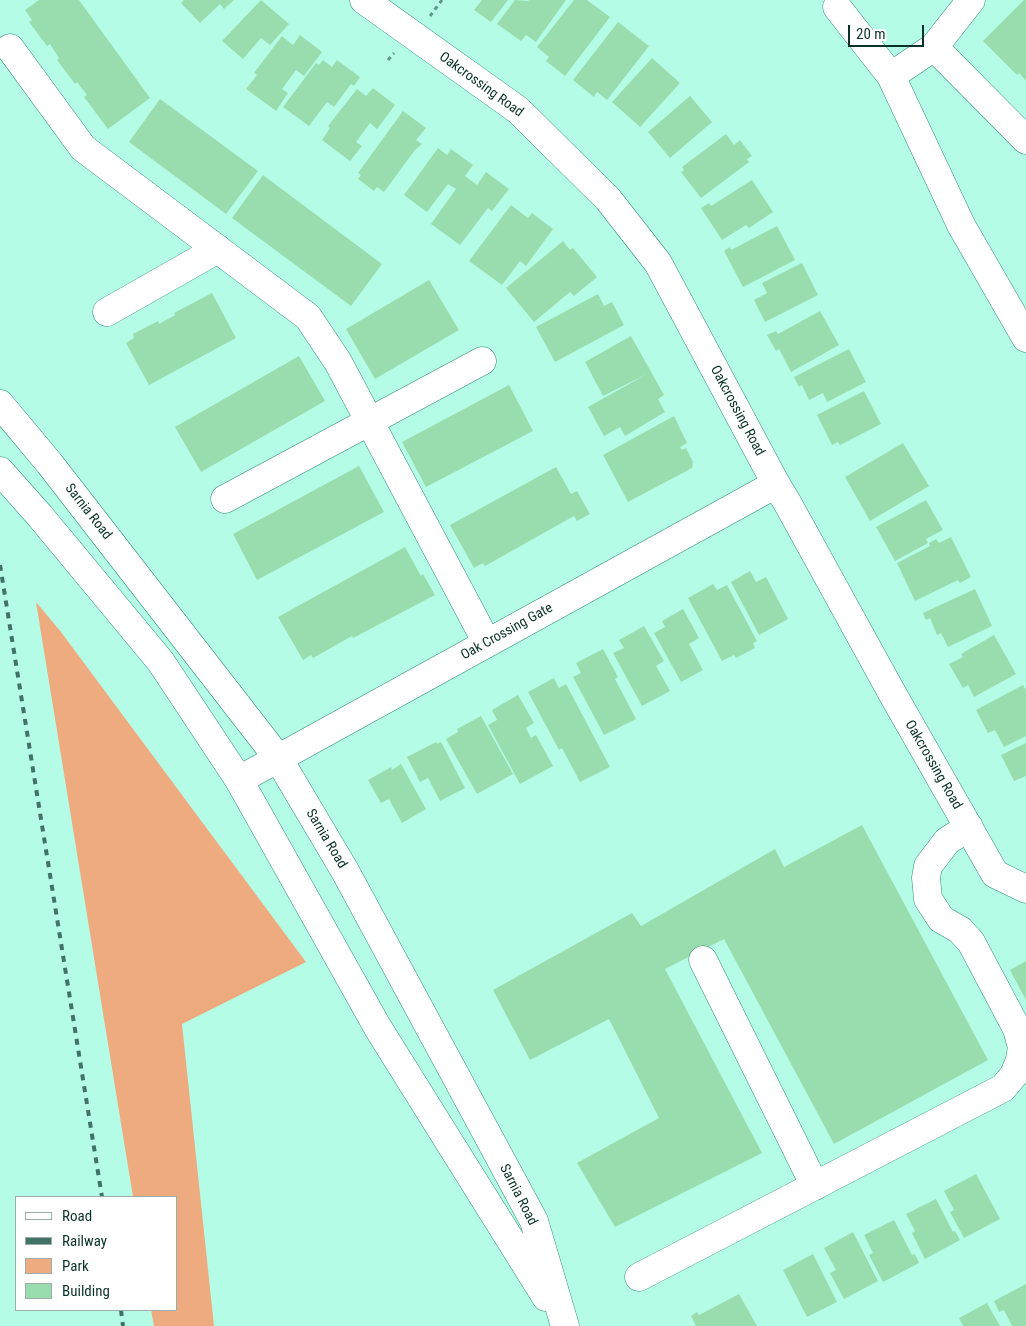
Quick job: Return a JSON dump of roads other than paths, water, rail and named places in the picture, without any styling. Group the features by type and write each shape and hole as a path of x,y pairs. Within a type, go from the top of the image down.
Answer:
{"main road":[{"name":"Oakcrossing Road","path":"364,0 518,110 608,199 658,263 776,484 995,874 1026,888"},
{"path":"891,76 934,47 971,0"},
{"path":"837,7 891,76 961,225 1026,338"},
{"path":"934,47 1026,140"},
{"path":"10,48 83,148 308,317 338,362 487,643"},
{"path":"107,312 218,250"},
{"path":"225,499 482,361"},
{"name":"Sarnia Road","path":"0,404 50,464 278,758 345,871 534,1222 565,1326"},
{"name":"Sarnia Road","path":"0,471 40,516 160,662 238,780 378,1028 565,1326"},
{"name":"Oak Crossing Gate","path":"238,780 776,484"},
{"path":"639,1277 1003,1088 1014,1074 1020,1060 1022,1047 1017,1029 971,942 960,930 941,919 928,899 926,878 928,866 947,841 969,827"},
{"path":"703,960 815,1186"}],"railway":[{"path":"0,565 102,1196"},
{"path":"121,1311 123,1326"}]}
